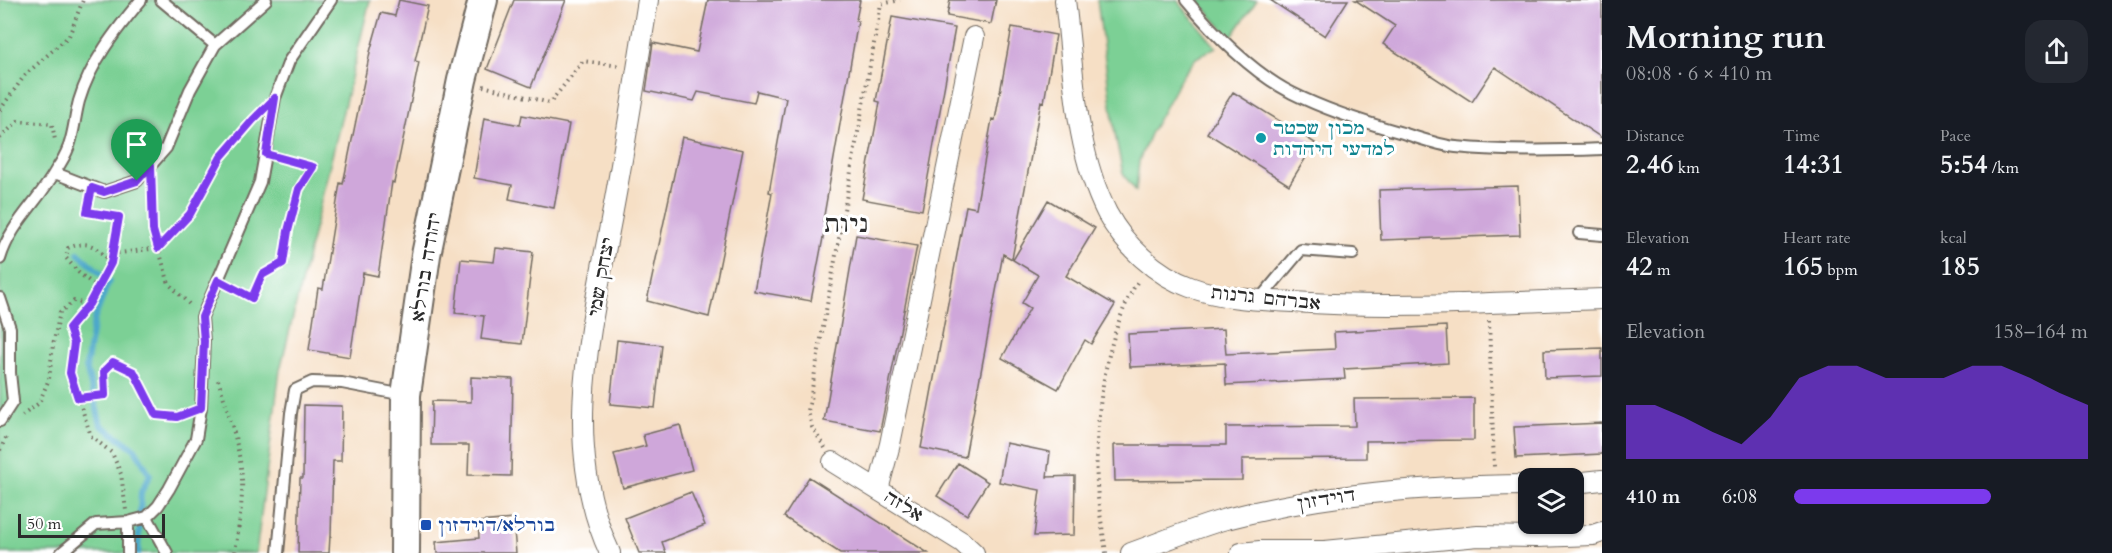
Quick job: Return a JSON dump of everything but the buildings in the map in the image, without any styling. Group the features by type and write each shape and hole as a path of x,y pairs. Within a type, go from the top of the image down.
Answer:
{"street":[{"name":"יהודה בורלא","path":"406,548 406,395 426,255 462,80 483,0"},
{"name":"יצחק שמי","path":"610,553 598,526 586,479 582,413 586,355 627,134 648,0"},
{"name":"אברהם גרנות","path":"1065,0 1084,146 1095,185 1108,215 1123,237 1163,274 1190,288 1258,300 1386,306 1602,299"},
{"path":"878,490 890,444 974,37"},
{"name":"אלזה","path":"833,462 962,542 974,553"},
{"path":"1584,482 1602,480"},
{"name":"דוידזון","path":"1131,553 1223,520 1290,504 1363,493 1518,485"},
{"path":"1241,553 1325,551 1478,536 1537,537 1593,535 1602,532"}],"lane":[{"path":"0,259 4,246 18,222 55,173 69,147 79,100 100,56 141,0"},
{"path":"161,0 214,45"},
{"path":"55,173 104,192 137,181 166,148 190,90 214,45 266,0"},
{"path":"61,553 96,524 128,522 147,516 164,497 196,439 201,408 204,341 202,317 260,182 275,98 289,62 331,0"},
{"path":"1186,0 1206,23 1260,72 1290,92 1371,124 1454,147 1542,151 1602,149"},
{"path":"1579,233 1602,235"},
{"path":"1258,300 1302,250 1353,254"},
{"path":"0,297 10,328 10,373 13,401 0,421"},
{"path":"278,553 295,390 312,382 342,383 406,395"},
{"path":"147,516 167,553"},
{"path":"128,522 128,553"}],"path":[{"path":"0,110 25,75 69,36 83,0"},
{"path":"833,462 812,427 808,411 881,4 900,0"},
{"path":"462,80 550,103 583,61 637,69"},
{"path":"112,254 158,248 190,214 221,157 275,98"},
{"path":"0,138 18,121 52,124"},
{"path":"218,280 252,298 262,275 283,263 288,231 299,189 313,167 266,154"},
{"path":"151,165 153,230 169,284 202,317"},
{"path":"92,188 87,212 119,217 110,264 89,304 69,328 74,343 70,373 91,436 112,453 121,474 128,522"},
{"path":"98,287 79,273 66,258 68,248 80,243 96,247 110,264"},
{"path":"1106,553 1097,486 1096,435 1109,359 1119,322 1129,295 1149,263"},
{"path":"14,422 39,403 49,379 52,345 60,312 74,301 89,304"},
{"path":"1488,303 1495,486"},
{"path":"204,341 225,400 242,476 242,497 235,553"},
{"path":"78,398 105,395 104,371 113,362 134,372 156,415 177,417 201,408"}],"green space":[{"path":"0,0 370,0 280,370 256,553 0,553"},
{"path":"1097,0 1177,0 1216,47 1196,58 1182,76 1150,134 1139,161 1136,191 1123,174 1115,134"},
{"path":"1197,0 1257,0 1231,38"}],"waterway":[{"path":"78,253 109,281 94,320 86,367 101,425 135,449 150,475 141,492 138,553"}],"place":[{"name":"מכון שכטר למדעי היהדות","path":"1261,138"},
{"name":"בורלא/דוידזון","path":"426,525"}],"district":[{"name":"ניות","path":"846,224"}],"route":[{"path":"275,98 266,154 313,167 299,189 288,231 283,263 262,275 252,298 218,280 202,317 204,341 201,408 177,417 156,415 134,372 113,362 104,371 105,395 78,398 70,373 74,343 69,328 89,304 111,263 119,217 87,212 92,188 104,192 137,181 151,165 153,230 158,248 190,214 221,157 275,98"}]}
